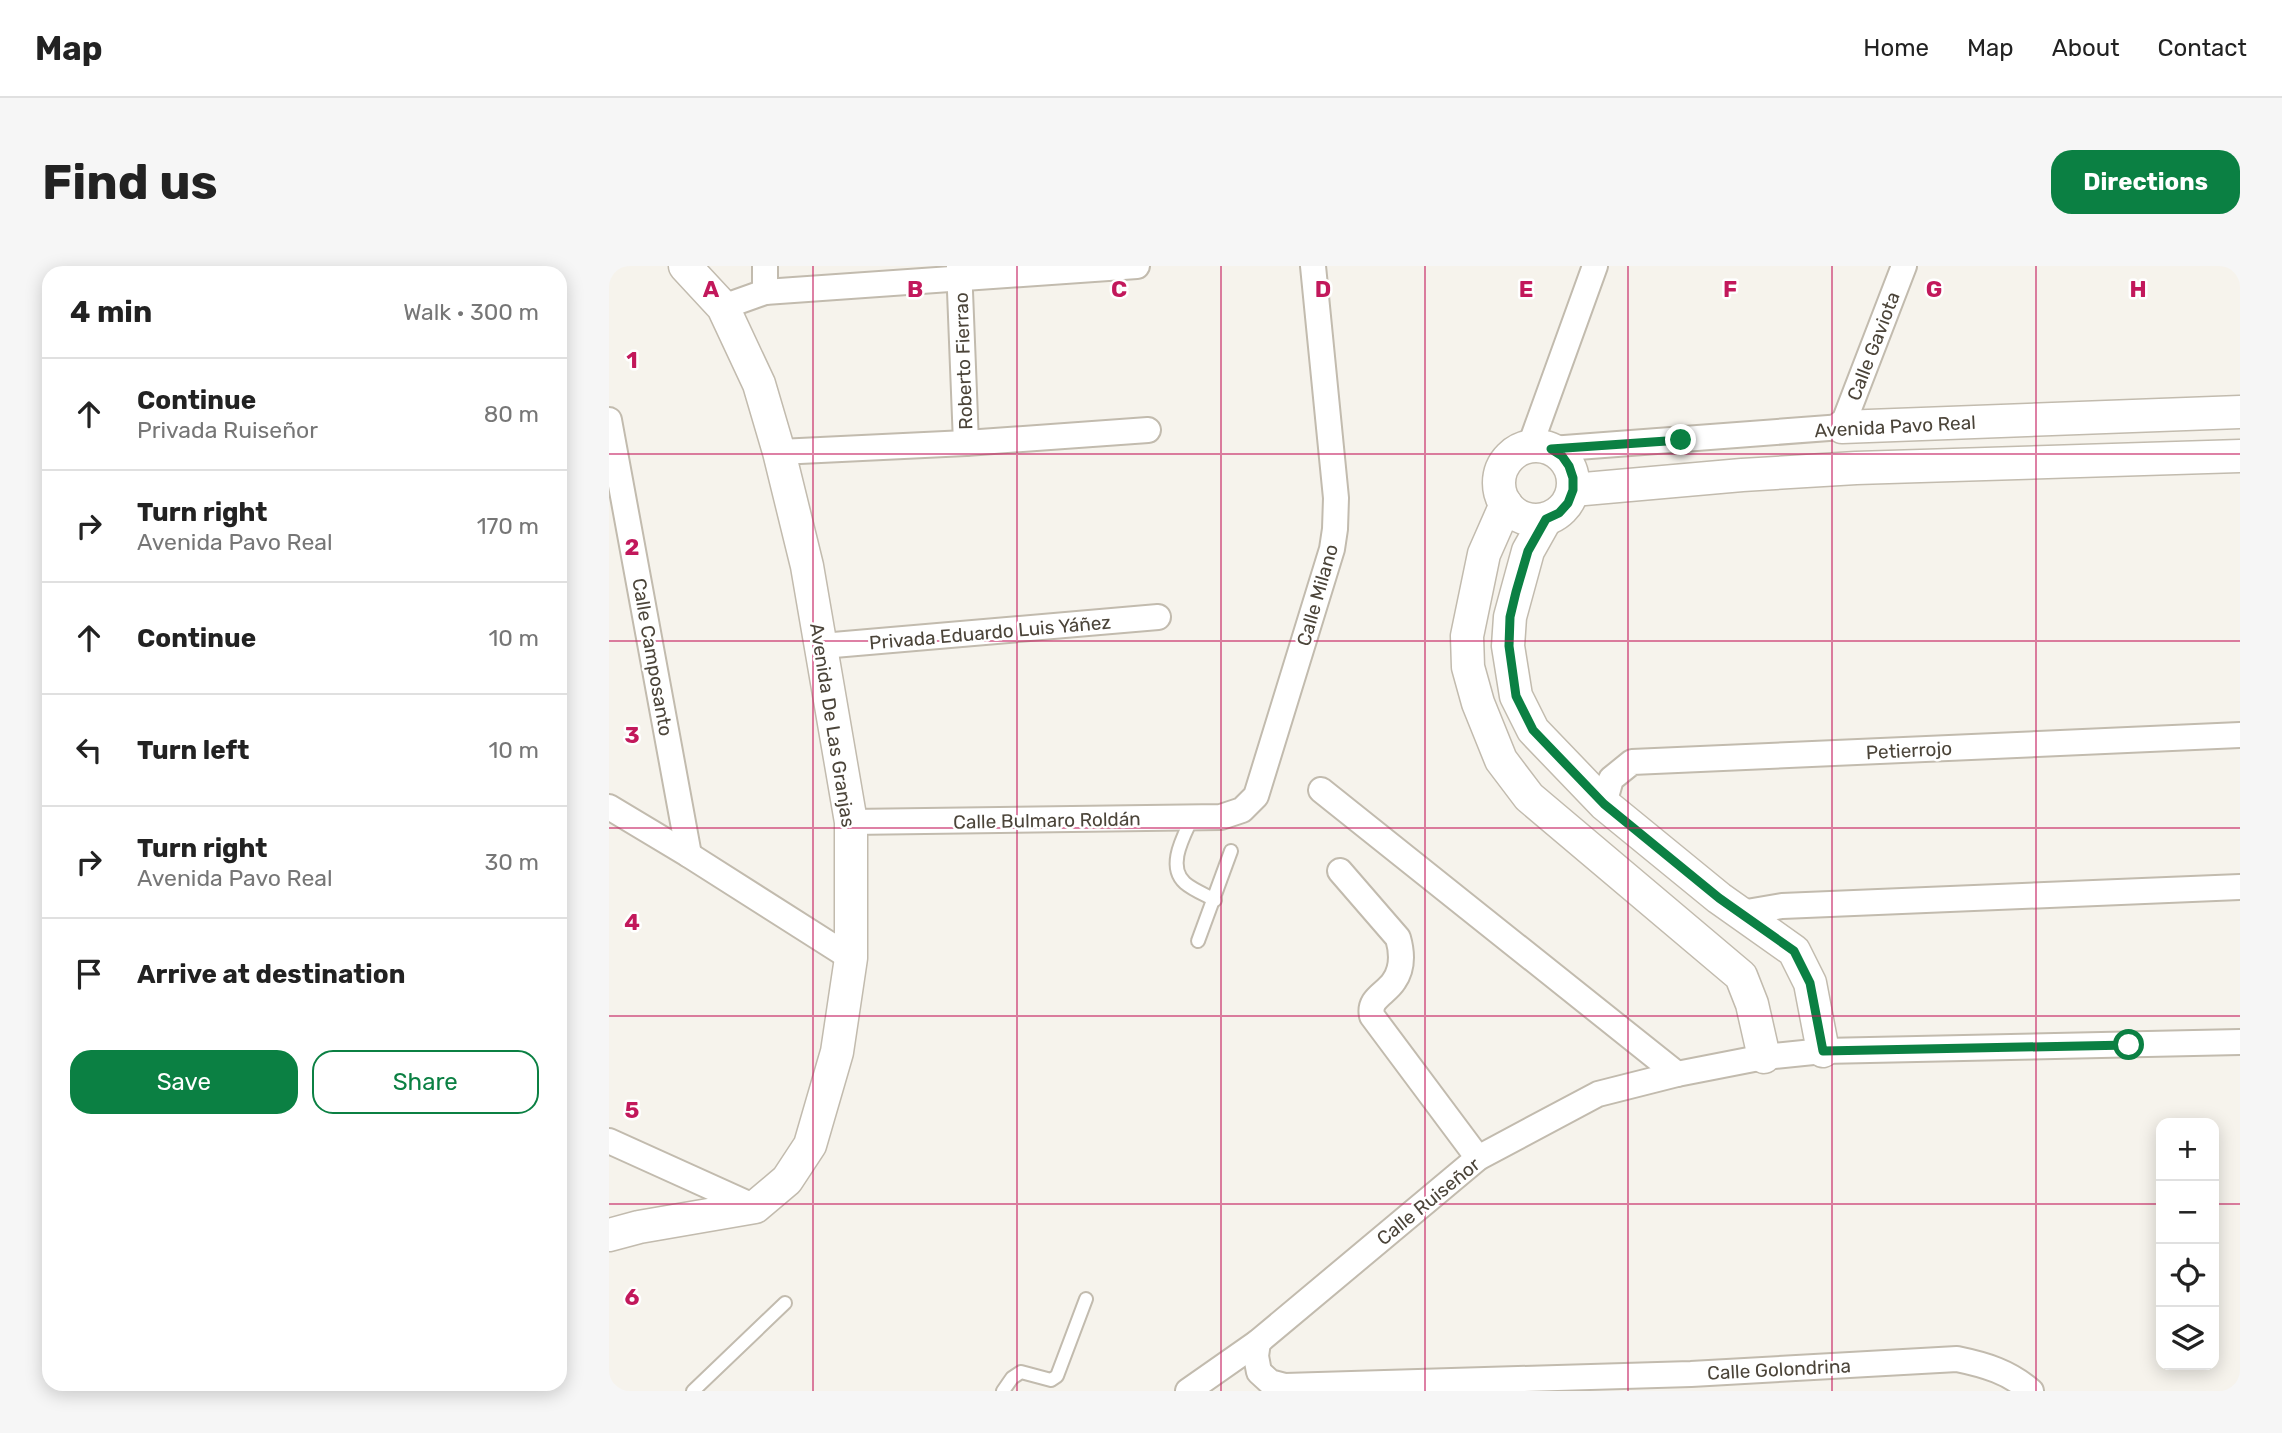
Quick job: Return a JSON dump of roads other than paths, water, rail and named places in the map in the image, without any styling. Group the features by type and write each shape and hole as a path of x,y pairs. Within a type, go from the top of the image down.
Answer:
{"street":[{"name":"Avenida De Las Granjas","path":"685,266 723,307 759,384 807,566 851,822 851,958 837,1052 810,1144 787,1180 755,1207"},
{"path":"765,266 765,292"},
{"path":"723,307 765,292 959,272 1137,266"},
{"path":"1540,448 1595,266"},
{"name":"Calle Gaviota","path":"1842,426 1904,266"},
{"name":"Roberto Fierrao","path":"959,272 966,443"},
{"name":"Calle Milano","path":"1242,810 1256,796 1332,549 1335,529 1336,498 1316,273"},
{"name":"Avenida Pavo Real","path":"1540,448 1842,426 2240,412"},
{"name":"Calle Camposanto","path":"609,420 613,465 689,855"},
{"path":"779,452 966,443 1148,430"},
{"path":"1540,448 1562,456 1573,478 1573,490 1568,503 1559,513 1546,519 1531,520 1517,515 1506,505 1500,491 1499,476 1505,462 1516,452 1540,448"},
{"name":"Avenida Pavo Real","path":"1573,490 1856,468 2240,456"},
{"path":"1506,505 1484,554 1467,636 1471,679 1501,760 1529,797 1741,976 1752,1004 1764,1057"},
{"path":"1546,519 1528,551 1510,617 1509,646 1516,696 1533,730 1604,804 1719,898 1794,951 1810,983 1823,1051"},
{"name":"Privada Eduardo Luis Yáñez","path":"821,646 1158,617"},
{"name":"Petierrojo","path":"1604,804 1611,779 1632,762 2240,735"},
{"path":"1321,790 1677,1074"},
{"path":"609,807 851,958"},
{"name":"Calle Bulmaro Roldán","path":"851,822 1192,818 1221,817 1242,810"},
{"path":"1340,871 1398,938 1401,948 1399,970 1394,982 1370,1007 1372,1016 1478,1158"},
{"path":"1741,913 1782,906 2240,887"},
{"name":"Calle Ruiseñor","path":"1188,1391 1258,1342 1478,1158 1598,1094 1677,1074 1764,1057 1823,1051 2240,1042"},
{"path":"609,1141 755,1207"},
{"path":"609,1235 639,1227 755,1207"},
{"name":"Calle Golondrina","path":"1258,1342 1256,1356 1259,1372 1270,1382 1285,1386 1691,1374 1957,1359 1984,1365 2015,1377 2031,1391"},
{"path":"1669,1391 1691,1374"}],"lane":[{"path":"1192,818 1178,852 1177,867 1184,882 1215,900"},
{"path":"1198,941 1231,851"},
{"path":"1003,1391 1012,1378 1021,1372 1051,1380 1057,1376 1086,1298"},
{"path":"692,1391 785,1303"}]}
